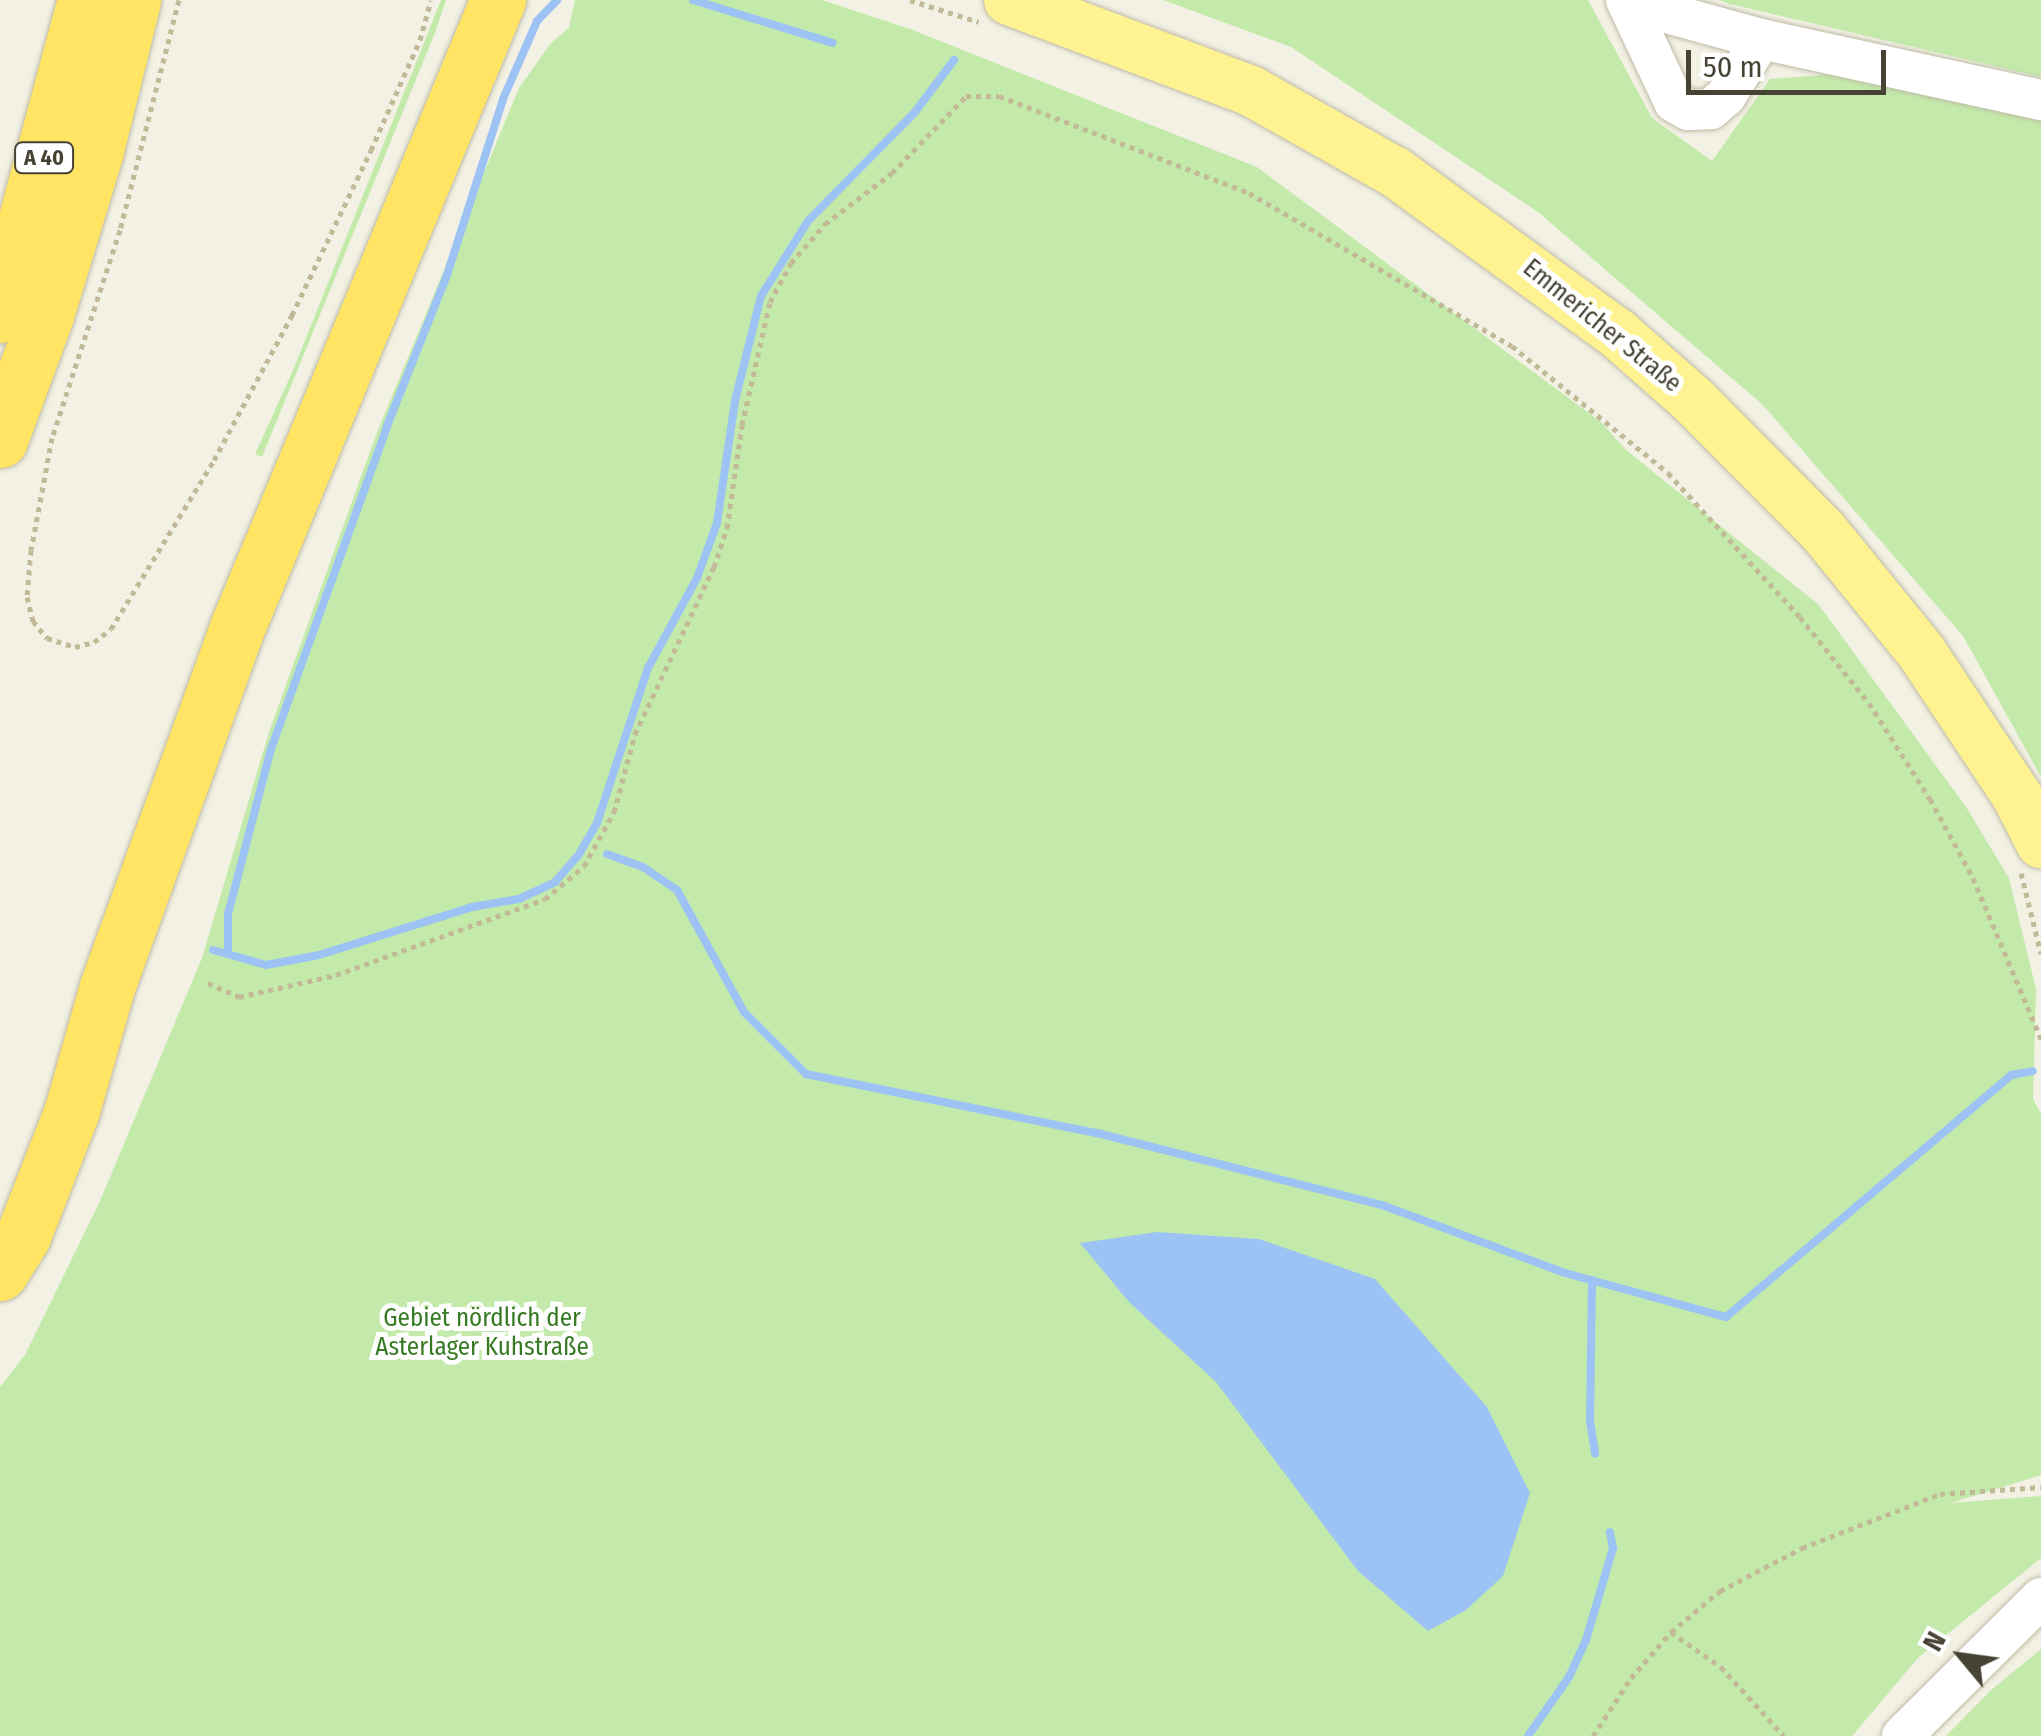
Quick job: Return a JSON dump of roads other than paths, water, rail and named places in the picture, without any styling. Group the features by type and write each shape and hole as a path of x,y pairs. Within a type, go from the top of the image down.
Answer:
{"highway":[{"name":"A 40","path":"0,315 85,0"},
{"name":"A 40","path":"0,440 74,223 133,0"},
{"path":"0,1206 92,976 344,307 465,3"},
{"path":"0,1273 23,1236 72,1110 107,988 465,3"}],"main road":[{"name":"Emmericher Straße","path":"1003,14 1251,91 1395,172 1617,333 1694,401 1823,531 1922,653 2017,796 2029,853"}],"street":[{"path":"1626,1 1674,102 1688,110 1711,109 1726,96 1761,38"},
{"path":"1626,1 1761,38 2041,100"},
{"path":"1902,1736 2041,1598"}],"water":[{"path":"1157,1232 1259,1239 1375,1279 1487,1407 1530,1493 1503,1576 1466,1610 1428,1631 1358,1571 1216,1382 1129,1302 1080,1243"}],"waterway":[{"path":"228,951 228,914 271,749 387,426 447,275 503,99 537,21 557,0"},
{"path":"693,0 833,43"},
{"path":"213,950 266,965 319,955 472,907 519,899 555,882 578,856 597,823 648,668 697,578 717,523 735,401 761,296 808,221 915,112 954,60"},
{"path":"607,854 643,867 677,890 744,1012 806,1074 1097,1133 1382,1205 1565,1273 1726,1317 2011,1075 2033,1071"},
{"path":"1592,1280 1590,1421 1595,1454"},
{"path":"1528,1736 1569,1677 1586,1640 1613,1548 1610,1532"}],"park label":[{"name":"Gebiet nördlich der Asterlager Kuhstraße","path":"482,1334"}]}
